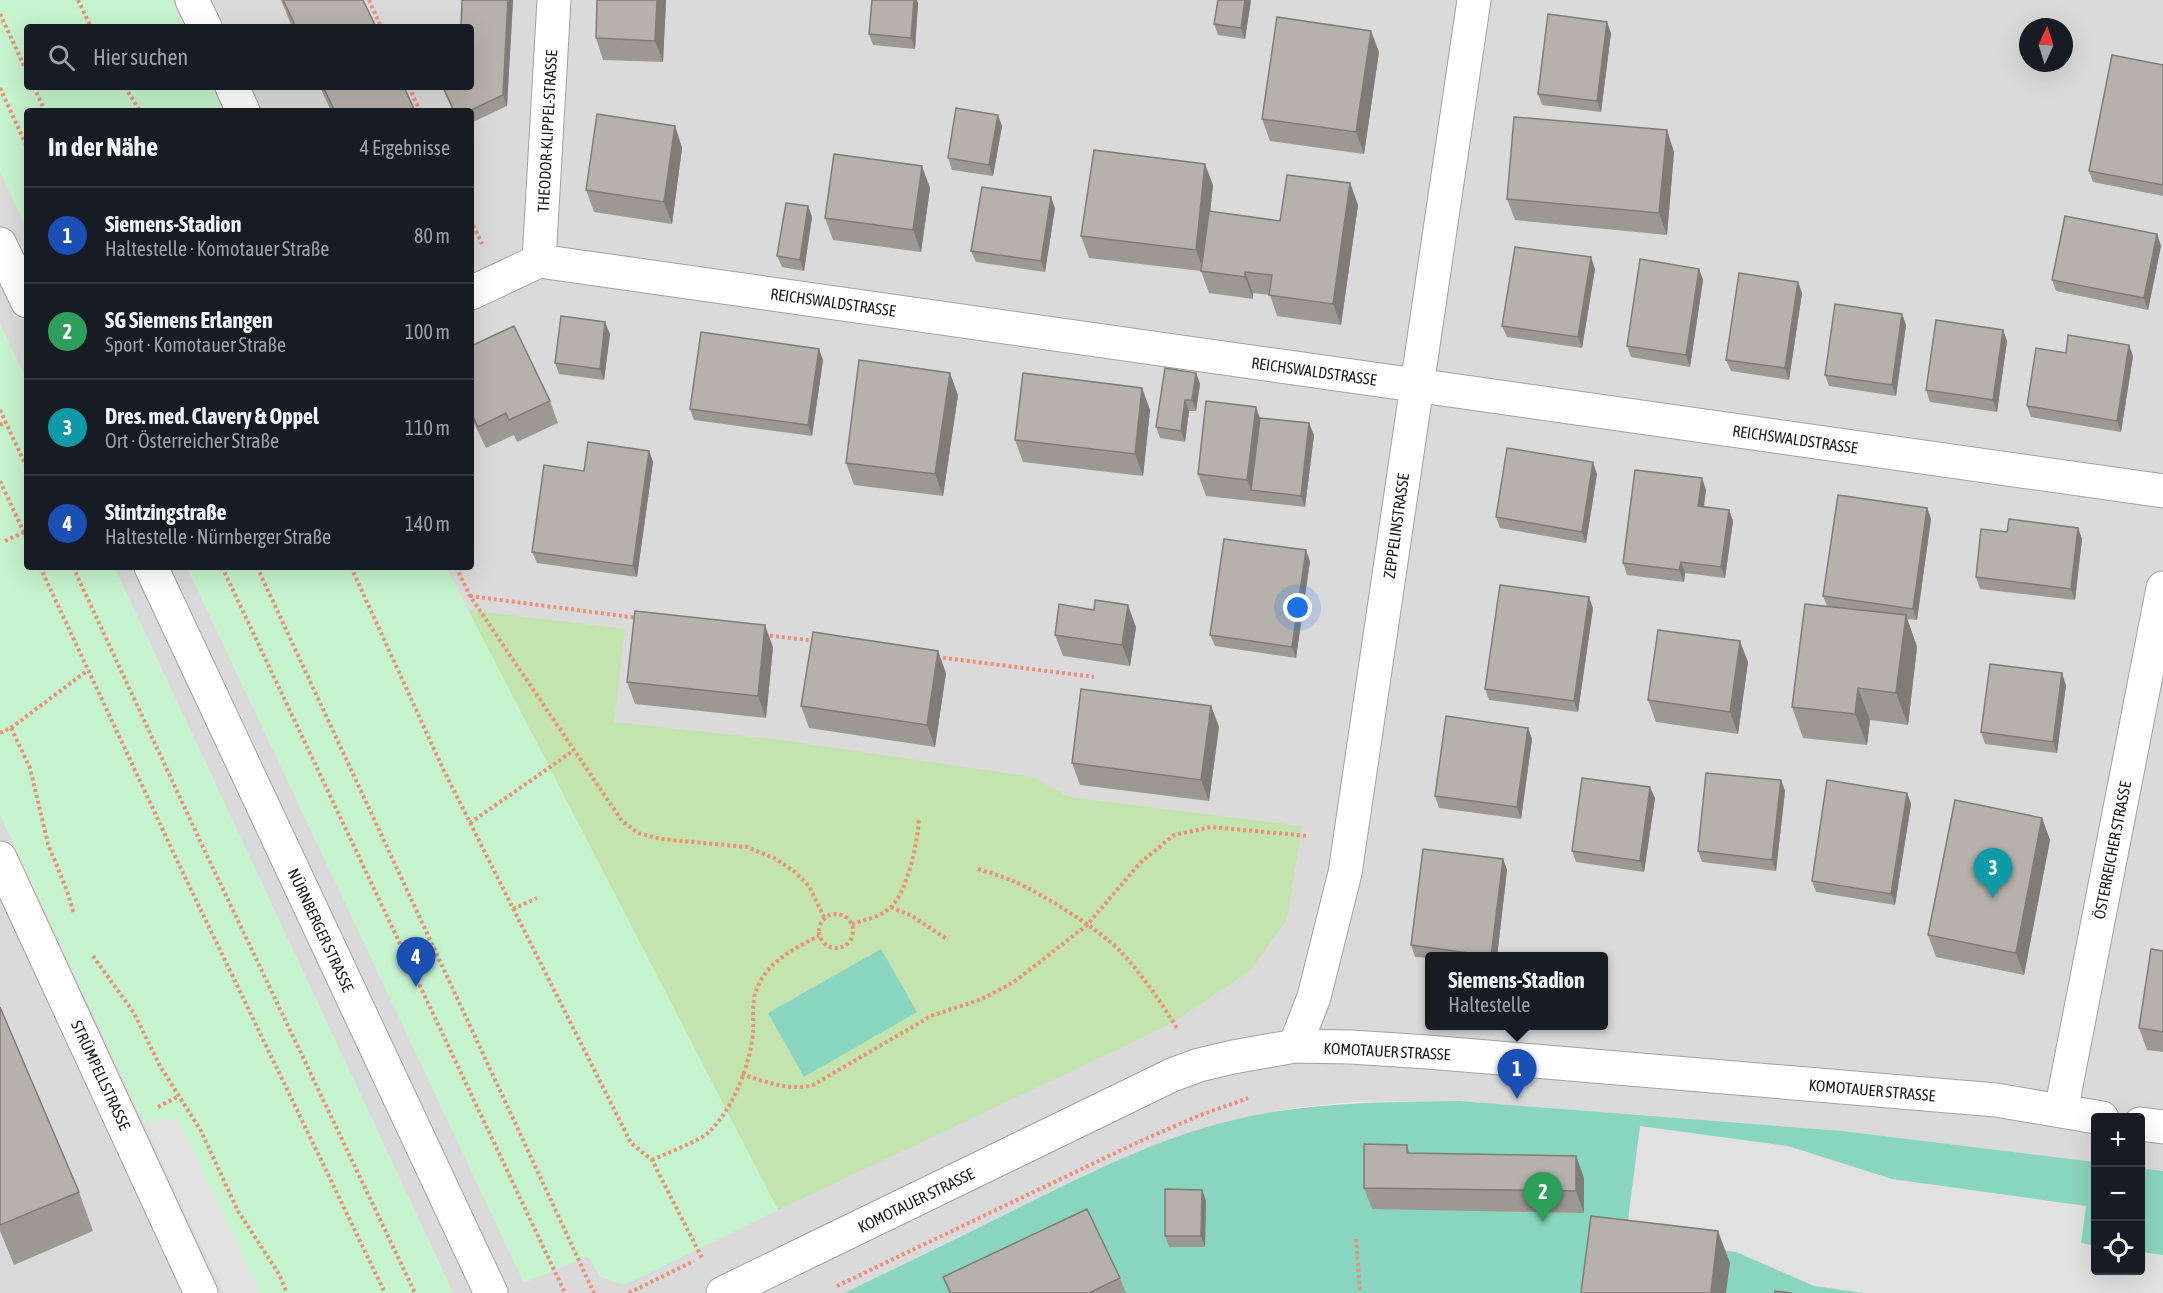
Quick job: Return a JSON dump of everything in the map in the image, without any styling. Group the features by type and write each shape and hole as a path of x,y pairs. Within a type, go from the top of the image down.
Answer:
{"street":[{"path":"192,0 204,24"},
{"name":"THEODOR-KLIPPEL-STRASSE","path":"539,261 554,0"},
{"name":"ZEPPELINSTRASSE","path":"1294,1046 1314,997 1345,873 1474,0"},
{"path":"233,90 242,108"},
{"path":"0,244 24,296"},
{"path":"474,292 539,261"},
{"name":"REICHSWALDSTRASSE","path":"539,261 2163,491"},
{"name":"NÜRNBERGER STRASSE","path":"152,570 491,1293"},
{"name":"ÖSTERREICHER STRASSE","path":"2061,1111 2163,588"},
{"name":"STRÜMPELLSTRASSE","path":"0,858 201,1293"},
{"name":"KOMOTAUER STRASSE","path":"723,1293 1172,1075 1199,1065 1294,1046 1428,1052 1996,1100 2091,1116"},
{"path":"2145,1125 2163,1127"}],"path":[{"path":"78,0 90,24"},
{"path":"369,0 380,24"},
{"path":"0,14 24,66"},
{"path":"0,88 24,140"},
{"path":"35,90 44,108"},
{"path":"127,90 138,108"},
{"path":"410,90 419,108"},
{"path":"474,226 484,248"},
{"path":"0,410 24,461"},
{"path":"0,425 6,422"},
{"path":"0,481 24,528"},
{"path":"5,541 24,533"},
{"path":"41,570 183,873 385,1293"},
{"path":"74,570 415,1293"},
{"path":"223,570 565,1293"},
{"path":"258,570 594,1293"},
{"path":"352,570 444,771 631,1143 652,1160 702,1258"},
{"path":"457,570 470,596 621,821 638,833 661,839 747,848 776,859 795,872 809,886 824,917"},
{"path":"470,596 646,619"},
{"path":"764,634 823,642"},
{"path":"929,656 1094,678"},
{"path":"0,733 88,670"},
{"path":"10,728 30,768 48,844 67,891 76,923"},
{"path":"470,823 573,751"},
{"path":"852,924 879,915 891,907 912,862 918,836 919,818"},
{"path":"742,1074 797,1087 813,1085 931,1016 982,999 1014,982 1087,924 1140,863 1174,835 1211,827 1262,830 1350,841"},
{"path":"978,869 1012,880 1087,924 1119,950 1159,998 1179,1031"},
{"path":"513,909 537,898"},
{"path":"891,907 912,916 948,940"},
{"path":"834,914 843,915 852,924 853,936 846,946 832,948 824,944 819,936 819,926 824,917 834,914"},
{"path":"652,1160 709,1133 733,1100 751,1051 754,998 758,986 765,974 781,959 799,946 819,936"},
{"path":"92,954 134,1013 160,1066 201,1131 238,1211 279,1274 287,1293"},
{"path":"834,1288 1136,1143 1198,1116 1254,1096"},
{"path":"1356,1239 1360,1293"}],"shaded area":[{"path":"172,0 2163,0 2163,1171 2145,1169 2145,1113 2091,1113 2091,1162 1843,1131 1460,1101 1352,1102 1294,1108 1225,1122 1156,1145 1089,1173 844,1293 453,1293 115,570 188,570 524,1282 588,1256 601,1277 447,570 474,570 474,108 222,108 213,90 474,90 474,24 183,24"},
{"path":"0,171 24,223 24,376 0,324"},
{"path":"0,814 144,1123 224,1293 0,1293"},
{"path":"178,1119 261,1293 224,1293 144,1123"},
{"path":"1640,1126 1788,1146 1892,1179 2086,1206 2081,1243 2091,1245 2091,1275 2145,1275 2145,1253 2163,1255 2163,1293 1864,1293 1814,1286 1736,1252 1626,1236"}],"green space":[{"path":"0,0 172,0 183,24 24,24 24,90 213,90 222,108 24,108 24,223 0,171"},
{"path":"0,324 24,376 24,570 115,570 453,1293 224,1293 0,814"},
{"path":"188,570 448,570 778,1210 625,1285 601,1277 588,1256 524,1283"},
{"path":"468,610 625,629 614,722 781,740 1033,777 1069,797 1302,826 1287,919 1250,971 1169,1025 778,1210"},
{"path":"881,949 917,1012 804,1077 768,1013"},
{"path":"1460,1101 1843,1131 2091,1162 2091,1275 2145,1275 2145,1169 2163,1171 2163,1293 844,1293 1098,1169 1173,1138 1254,1115 1313,1107"}],"building":[{"path":"283,0 363,0 375,24 295,24"},
{"path":"462,0 508,0 503,95 474,109 453,108 444,90 474,90 474,24 461,24"},
{"path":"597,0 657,0 655,41 596,38"},
{"path":"872,0 914,0 911,38 869,34"},
{"path":"1218,0 1245,0 1241,28 1214,24"},
{"path":"1548,14 1607,22 1597,101 1538,94"},
{"path":"1277,17 1371,31 1356,132 1262,119"},
{"path":"2112,55 2163,65 2163,185 2089,171"},
{"path":"324,90 405,90 414,108 334,108"},
{"path":"956,108 998,115 989,165 948,158"},
{"path":"597,114 675,126 664,202 586,190"},
{"path":"1514,117 1667,130 1659,213 1507,199"},
{"path":"1094,150 1205,164 1196,250 1081,236"},
{"path":"834,154 922,166 913,230 825,218"},
{"path":"1287,175 1350,183 1333,304 1269,295 1272,275 1245,272 1245,277 1201,271 1209,211 1280,221"},
{"path":"982,187 1051,197 1041,261 971,251"},
{"path":"786,203 808,206 800,260 777,256"},
{"path":"2065,216 2157,234 2144,298 2052,280"},
{"path":"1515,247 1591,257 1578,337 1502,326"},
{"path":"1640,259 1699,269 1686,355 1627,346"},
{"path":"1739,273 1798,282 1785,368 1726,360"},
{"path":"1835,304 1902,314 1892,385 1825,375"},
{"path":"561,316 605,322 600,369 555,363"},
{"path":"1936,320 2003,330 1993,400 1926,390"},
{"path":"514,326 550,401 509,420 506,413 478,427 474,418 474,345"},
{"path":"701,332 819,349 808,425 690,409"},
{"path":"2068,335 2129,345 2117,421 2027,406 2036,348 2066,353"},
{"path":"859,360 950,373 935,474 846,463"},
{"path":"1165,368 1196,373 1192,400 1185,400 1181,431 1156,427"},
{"path":"1023,373 1142,388 1135,454 1015,440"},
{"path":"1206,401 1256,407 1247,480 1198,474"},
{"path":"1260,418 1309,423 1301,496 1251,490"},
{"path":"588,442 649,451 633,566 532,552 544,465 584,471"},
{"path":"1507,448 1593,462 1582,532 1496,517"},
{"path":"1635,470 1702,478 1698,506 1729,510 1721,567 1681,562 1679,570 1623,563"},
{"path":"1838,495 1927,508 1913,609 1823,596"},
{"path":"2009,519 2078,528 2071,589 1976,577 1981,529 2007,532"},
{"path":"1224,539 1306,550 1292,647 1210,635"},
{"path":"1500,585 1589,597 1574,701 1485,689"},
{"path":"1095,600 1128,605 1122,645 1055,635 1059,604 1094,610"},
{"path":"1805,604 1906,615 1896,693 1858,688 1855,714 1792,707"},
{"path":"635,611 765,625 758,696 627,682"},
{"path":"1658,630 1740,641 1730,712 1648,700"},
{"path":"813,632 938,651 927,725 801,706"},
{"path":"1990,664 2062,673 2053,742 1981,732"},
{"path":"1081,689 1211,706 1201,780 1072,763"},
{"path":"1446,716 1528,728 1517,807 1435,796"},
{"path":"1706,773 1781,780 1772,860 1698,851"},
{"path":"1582,778 1650,787 1640,861 1572,851"},
{"path":"1827,780 1907,793 1891,894 1812,881"},
{"path":"1955,800 2042,818 2016,953 1928,935"},
{"path":"1423,849 1503,859 1491,952 1462,952 1411,945"},
{"path":"2151,949 2163,951 2163,1032 2139,1028"},
{"path":"0,1007 79,1192 0,1225"},
{"path":"1364,1144 1407,1145 1407,1153 1576,1156 1576,1191 1364,1188"},
{"path":"1165,1189 1202,1190 1201,1236 1165,1236"},
{"path":"1087,1209 1120,1278 1089,1293 951,1293 943,1277"},
{"path":"1591,1216 1718,1231 1711,1293 1581,1293"}],"place":[{"name":"Dres. med. Clavery & Oppel","path":"1993,898"},
{"name":"Stintzingstraße","path":"416,987"},
{"name":"Siemens-Stadion","path":"1517,1099"},
{"name":"SG Siemens Erlangen","path":"1543,1222"}]}
